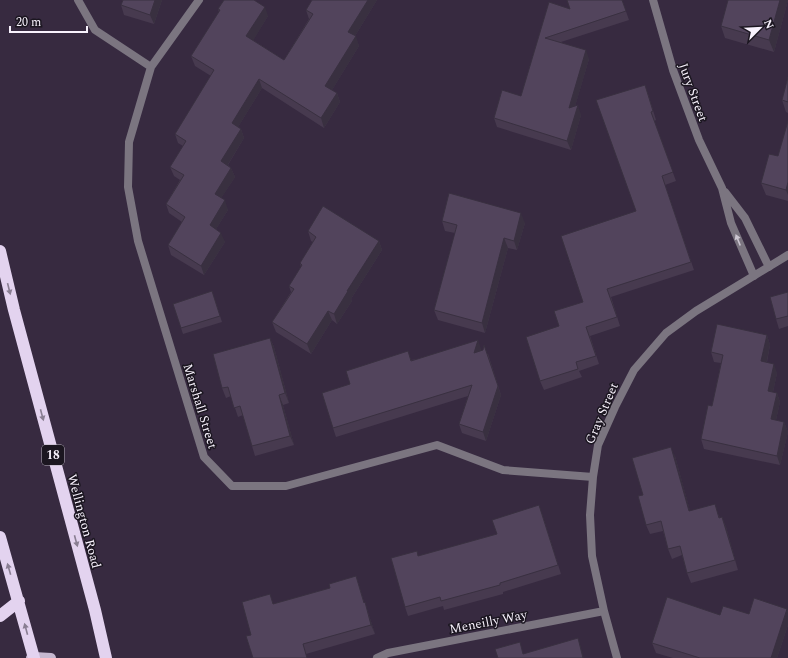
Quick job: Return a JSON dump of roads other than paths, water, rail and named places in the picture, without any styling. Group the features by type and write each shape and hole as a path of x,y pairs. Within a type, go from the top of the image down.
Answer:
{"highway":[{"name":"Wellington Road","path":"0,252 106,658"},
{"path":"0,537 19,601 33,658"},
{"path":"0,616 19,601"}],"main road":[{"path":"33,658 51,658"}],"street":[{"path":"78,0 95,30 151,67"},
{"name":"Marshall Street","path":"200,0 151,67 129,142 128,187 138,241 204,456 232,486 286,486 437,445 503,470 593,477"},
{"name":"Jury Street","path":"653,0 673,70 699,140 722,188 731,223 754,276"},
{"name":"Jury Street","path":"722,188 745,218 769,266"},
{"name":"Gray Street","path":"617,658 604,611 592,556 590,515 593,477 598,445 634,370 666,333 696,310 788,255"},
{"name":"Meneilly Way","path":"376,658 388,653 604,611"}]}
